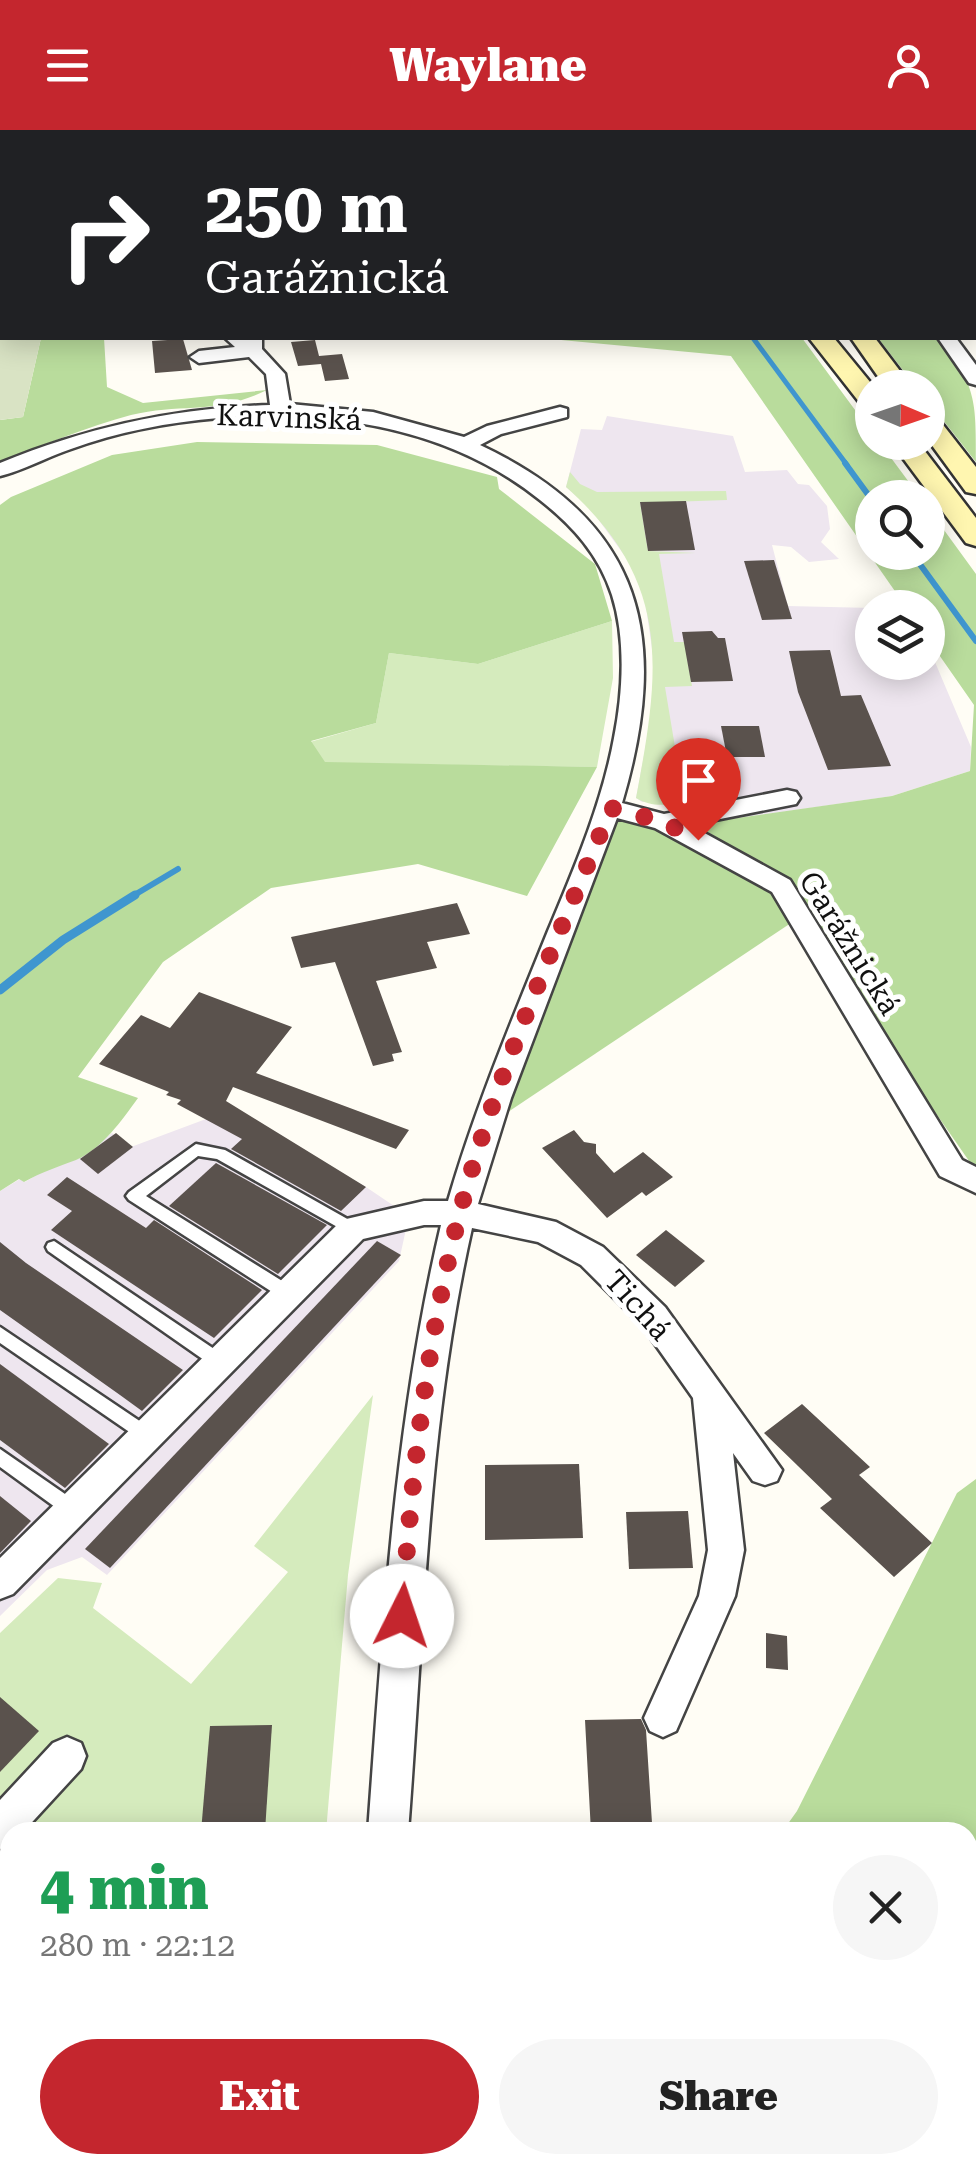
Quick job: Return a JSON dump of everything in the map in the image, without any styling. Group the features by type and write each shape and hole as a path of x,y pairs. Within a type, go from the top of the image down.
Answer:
{"main road":[{"path":"823,340 855,380"},
{"path":"864,340 887,370"},
{"path":"945,446 976,486"},
{"path":"918,460 976,537"}],"street":[{"path":"182,342 202,340"},
{"path":"948,340 976,379"},
{"path":"199,358 249,351 273,358 282,384 280,410"},
{"name":"Karvinská","path":"0,470 88,434 155,418 280,410 357,417 417,429 464,444 517,469 556,498 585,528 614,572 630,619 634,671 632,726 611,808 486,1126 460,1213 434,1346 410,1508 389,1822"},
{"path":"464,444 494,430 560,413"},
{"path":"664,822 787,798"},
{"name":"Garážnická","path":"611,808 664,822 781,886 951,1168 976,1180"},
{"name":"Tichá","path":"353,1230 424,1214 460,1213 545,1231 592,1256 654,1317 764,1470"},
{"path":"0,1582 353,1230"},
{"path":"663,1718 717,1596 726,1550 710,1393"},
{"path":"6,1822 67,1756"}],"lane":[{"path":"289,1294 134,1196 196,1150 220,1154 353,1230"},
{"path":"54,1247 220,1362"},
{"path":"0,1334 148,1435"},
{"path":"0,1458 72,1510"}],"shaded area":[{"path":"607,416 733,436 745,472 787,470 798,484 809,485 827,506 830,529 821,542 839,559 809,562 791,547 772,545 788,606 855,608 855,680 943,680 971,747 970,771 892,796 727,820 718,795 642,802 636,798 653,707 655,670 645,600 632,566 590,508 566,487 581,429 602,430"},
{"path":"206,1119 363,1185 403,1212 408,1220 399,1261 107,1575 82,1557 47,1570 0,1616 0,1191 55,1164 78,1159 112,1133 131,1147"}],"green space":[{"path":"0,340 41,340 23,417 0,420"},
{"path":"41,340 104,340 107,387 143,403 267,390 232,403 131,415 0,463 0,420 23,417"},
{"path":"561,340 803,340 855,410 855,460 893,460 907,480 855,480 855,534 731,356"},
{"path":"880,340 942,340 972,395 976,462 945,423 945,370 903,370"},
{"path":"197,442 377,445 497,477 499,489 595,564 612,621 478,664 389,653 376,723 311,741 325,762 597,767 527,896 418,864 271,888 163,962 78,1077 138,1098 94,1149 24,1182 19,1179 0,1191 0,505 112,455"},
{"path":"570,472 580,484 597,492 726,491 727,500 640,503 648,551 696,553 659,554 674,642 702,642 687,658 692,686 665,687 680,777 694,776 697,797 659,805 636,798 650,709 650,630 641,593 625,558 601,522 566,487"},
{"path":"945,531 976,574 976,1171 903,1066 792,884 695,824 892,796 970,771 974,705 945,663 945,590 894,590 880,570 945,570"},
{"path":"612,621 613,678 597,767 325,763 310,742 376,723 389,653 478,664"},
{"path":"616,817 655,825 771,889 794,921 505,1114"},
{"path":"373,1395 348,1575 327,1822 0,1822 0,1633 58,1578 102,1583 93,1608 191,1684 288,1572 254,1546"},
{"path":"976,1479 976,1822 789,1822 797,1811 957,1493"}],"building":[{"path":"183,340 192,370 155,373 152,341"},
{"path":"315,340 319,356 342,354 349,379 325,381 321,364 298,366 291,342"},
{"path":"686,501 695,550 648,551 640,502"},
{"path":"774,560 792,619 762,620 744,561"},
{"path":"712,631 718,638 725,638 733,681 691,682 682,632"},
{"path":"830,650 841,696 861,695 891,766 828,770 798,692 789,651"},
{"path":"721,726 759,726 765,757 727,757"},
{"path":"457,903 470,934 427,942 437,968 376,981 402,1052 392,1054 394,1061 373,1066 335,962 301,968 291,937"},
{"path":"199,992 292,1027 256,1073 409,1130 396,1149 233,1087 226,1101 366,1187 341,1211 231,1149 242,1139 177,1104 181,1100 166,1095 169,1092 99,1064 141,1015 170,1028"},
{"path":"574,1130 584,1142 596,1144 596,1153 614,1173 643,1152 673,1177 646,1196 642,1192 607,1218 542,1148"},
{"path":"116,1133 133,1147 98,1174 80,1159"},
{"path":"216,1163 327,1225 278,1274 169,1206"},
{"path":"67,1177 146,1228 154,1220 262,1290 214,1338 51,1230 72,1211 47,1195"},
{"path":"666,1230 705,1261 675,1287 636,1255"},
{"path":"377,1241 401,1255 110,1568 85,1549"},
{"path":"0,1242 183,1370 142,1411 0,1310"},
{"path":"0,1364 109,1444 65,1488 0,1440"},
{"path":"802,1404 870,1467 859,1475 932,1543 894,1577 820,1508 832,1499 764,1433"},
{"path":"579,1464 583,1538 485,1540 485,1465"},
{"path":"0,1496 31,1521 0,1553"},
{"path":"688,1511 693,1568 629,1569 626,1512"},
{"path":"766,1633 787,1636 788,1670 766,1668"},
{"path":"0,1697 39,1731 0,1772"},
{"path":"641,1719 646,1730 652,1822 590,1822 585,1720"},
{"path":"272,1725 266,1822 202,1822 210,1726"}],"waterway":[{"path":"754,340 847,465"},
{"path":"845,463 857,480"},
{"path":"924,570 976,641"},
{"path":"131,897 178,869"},
{"path":"0,990 63,940 135,895"}],"route":[{"path":"402,1616 410,1508 434,1346 460,1213 486,1126 611,808 664,822 698,840"}]}
